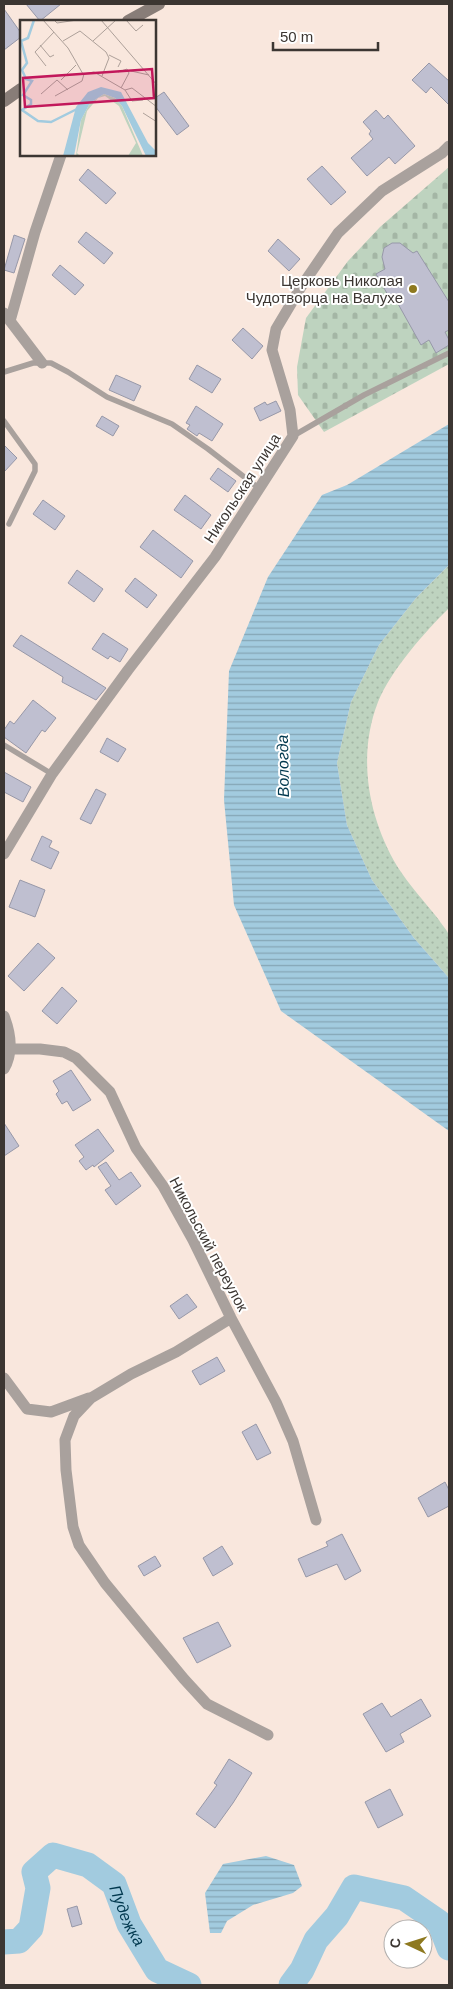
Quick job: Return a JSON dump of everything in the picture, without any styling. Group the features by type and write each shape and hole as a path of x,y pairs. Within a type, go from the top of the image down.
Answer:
{"street":[{"path":"130,20 159,4"},
{"path":"4,101 20,90"},
{"name":"Никольская улица","path":"4,854 52,774 128,670 216,557 293,436 290,410 272,350 276,329 301,287 338,233 382,191 447,152"},
{"path":"42,363 7,317 61,156"},
{"path":"4,1016 9,1029 11,1049 4,1069"},
{"name":"Никольский переулок","path":"11,1049 40,1049 64,1052 76,1058 110,1092 136,1148 163,1186 194,1240 231,1318 276,1402 293,1441 316,1520"},
{"path":"4,1378 28,1409 51,1412 91,1398 131,1374 176,1352 231,1318"},
{"path":"91,1398 74,1416 65,1440 69,1499 73,1527 79,1545 105,1583 207,1704 268,1735"}],"lane":[{"path":"293,436 364,395 449,352"},
{"path":"4,372 33,363 50,363 107,397 172,424 260,489"},
{"path":"4,421 34,464 34,470 9,524"},
{"path":"4,745 52,774"}],"green space":[{"path":"449,167 449,364 324,432 298,395 297,367 306,318 348,261 380,227"},
{"path":"449,565 449,608 409,652 384,690 378,702 372,723 367,765 373,807 387,847 397,866 448,934 450,941 449,978 414,938 372,880 347,825 337,763 351,702 379,645 416,598"}],"water":[{"name":"Вологда","path":"449,424 449,565 416,598 379,645 351,702 337,763 347,825 372,880 414,938 449,978 449,1131 281,1011 234,905 224,800 229,671 268,577 322,495 347,485"},
{"path":"266,1856 294,1865 302,1886 293,1893 253,1905 227,1921 221,1933 210,1933 205,1893 223,1864"}],"building":[{"path":"26,4 61,4 41,20"},
{"path":"4,9 20,32 20,38 4,50"},
{"path":"429,63 449,81 449,105 431,87 426,93 412,80"},
{"path":"164,92 189,126 177,135 156,107 156,97"},
{"path":"376,110 384,119 388,115 415,146 395,164 389,157 367,176 351,158 373,139 369,134 371,131 363,122"},
{"path":"322,166 346,192 331,205 307,179"},
{"path":"88,169 116,193 106,204 79,180"},
{"path":"86,232 113,253 104,264 78,242"},
{"path":"14,235 25,239 14,273 4,270"},
{"path":"278,239 300,259 289,271 268,251"},
{"name":"Церковь Николая Чудотворца на Валухе","path":"392,243 400,243 413,253 417,251 449,302 449,330 445,332 449,345 436,353 429,340 421,345 397,302 393,304 376,274 385,269 382,257 384,248"},
{"path":"60,265 84,285 75,295 52,275"},
{"path":"243,328 263,346 252,359 232,340"},
{"path":"197,365 221,379 212,393 189,379"},
{"path":"116,375 141,386 134,401 109,390"},
{"path":"276,401 281,411 260,421 254,408 265,402 267,405"},
{"path":"196,406 223,424 212,441 199,433 197,436 187,429 190,425 186,423"},
{"path":"102,416 119,426 113,436 96,426"},
{"path":"4,445 17,458 4,472"},
{"path":"218,468 236,481 228,492 210,479"},
{"path":"185,495 211,515 201,529 174,510"},
{"path":"43,500 65,516 55,530 33,514"},
{"path":"153,530 193,561 181,578 140,547"},
{"path":"77,570 103,589 94,602 68,583"},
{"path":"135,578 157,595 147,608 125,591"},
{"path":"103,633 128,649 120,662 110,656 108,659 92,649"},
{"path":"21,635 106,688 96,700 62,682 63,677 13,646"},
{"path":"33,700 56,718 45,732 42,730 26,753 4,737 4,730 10,721 14,724"},
{"path":"107,738 126,749 118,762 100,752"},
{"path":"4,772 31,787 23,802 4,792"},
{"path":"96,789 106,794 91,824 80,819"},
{"path":"42,836 52,841 49,847 59,852 51,869 31,860"},
{"path":"20,880 45,890 35,917 9,907"},
{"path":"38,943 55,958 24,991 8,976"},
{"path":"62,987 77,1001 57,1024 42,1011"},
{"path":"71,1070 91,1100 73,1111 67,1101 62,1104 56,1094 59,1091 53,1081"},
{"path":"4,1123 19,1146 4,1156"},
{"path":"98,1129 114,1151 94,1167 93,1165 86,1170 79,1161 84,1157 75,1145"},
{"path":"106,1162 119,1180 131,1172 141,1186 116,1205 105,1190 111,1186 98,1167"},
{"path":"187,1294 197,1307 179,1319 170,1306"},
{"path":"217,1357 225,1371 200,1385 192,1371"},
{"path":"256,1424 271,1453 257,1460 242,1432"},
{"path":"445,1482 449,1490 449,1506 428,1517 418,1498"},
{"path":"342,1534 361,1571 345,1580 337,1564 306,1577 298,1559 328,1546 326,1542"},
{"path":"222,1546 233,1564 213,1576 203,1558"},
{"path":"155,1556 161,1566 144,1576 138,1566"},
{"path":"218,1622 231,1646 197,1663 183,1638"},
{"path":"421,1699 431,1716 400,1734 404,1742 386,1752 363,1714 382,1703 391,1717"},
{"path":"229,1759 252,1773 215,1828 196,1814 217,1785 214,1783"},
{"path":"390,1789 403,1815 378,1828 365,1802"},
{"path":"77,1906 82,1924 72,1927 67,1909"}],"waterway":[{"name":"Пудежка","path":"4,1942 19,1941 31,1928 38,1888 34,1872 53,1855 88,1865 114,1884 129,1924 157,1970 189,1985"},
{"name":"Пудежка","path":"291,1985 302,1970 316,1940 337,1916 354,1887 404,1898 439,1922 449,1948"}],"place":[{"name":"Церковь Николая Чудотворца на Валухе","path":"413,289"}]}
